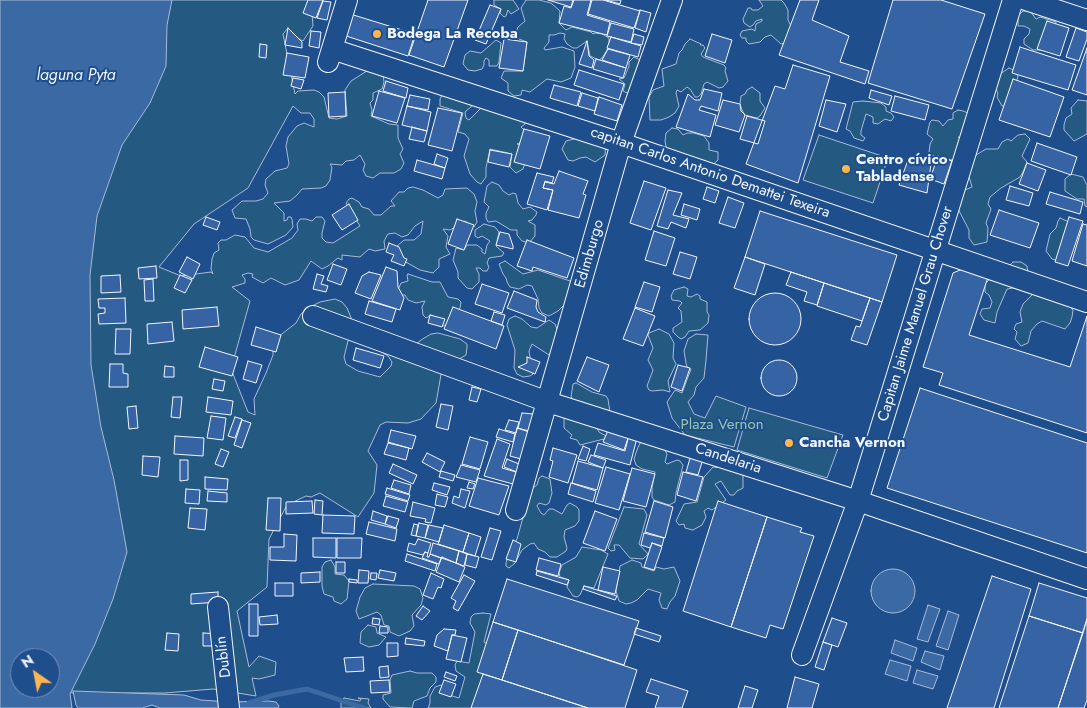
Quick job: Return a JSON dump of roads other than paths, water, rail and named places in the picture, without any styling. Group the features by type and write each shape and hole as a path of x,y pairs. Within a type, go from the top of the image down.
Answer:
{"street":[{"name":"capitan Carlos Antonio Demattei Texeira","path":"347,0 330,55 621,143 1087,302"},
{"name":"Edimburgo","path":"516,510 621,143 672,0"},
{"name":"Capitan Jaime Manuel Grau Chover","path":"802,655 858,501 1013,0"},
{"path":"1026,0 1087,20"},
{"name":"Candelaria","path":"313,316 548,402 858,501 1087,579"},
{"name":"Dublín","path":"218,607 229,708"}],"water":[{"name":"laguna Pyta","path":"0,0 172,0 167,25 166,66 150,103 122,145 97,216 90,275 91,365 101,427 114,480 127,552 113,599 95,644 70,694 72,708 0,708"},
{"path":"893,569 905,573 911,579 915,591 911,603 905,609 893,613 881,609 875,603 871,591 875,579 881,573"},
{"path":"928,605 940,609 928,642 917,639"},
{"path":"948,611 959,615 948,650 936,646"},
{"path":"895,640 917,648 913,661 891,653"},
{"path":"925,651 944,656 940,670 921,662"},
{"path":"890,660 911,666 907,681 885,674"},
{"path":"917,670 938,676 933,689 913,683"},
{"path":"73,691 184,695 201,700 230,702 268,701 276,702 279,706 278,708 160,708 152,705 142,708 78,708"}],"waterway":[{"path":"249,703 274,695 307,689 364,708"}],"place":[{"name":"Bodega La Recoba","path":"377,34"},
{"name":"Centro cívico Tabladense","path":"846,169"},
{"name":"Cancha Vernon","path":"789,443"}],"park label":[{"name":"Plaza Vernon","path":"722,425"}]}
